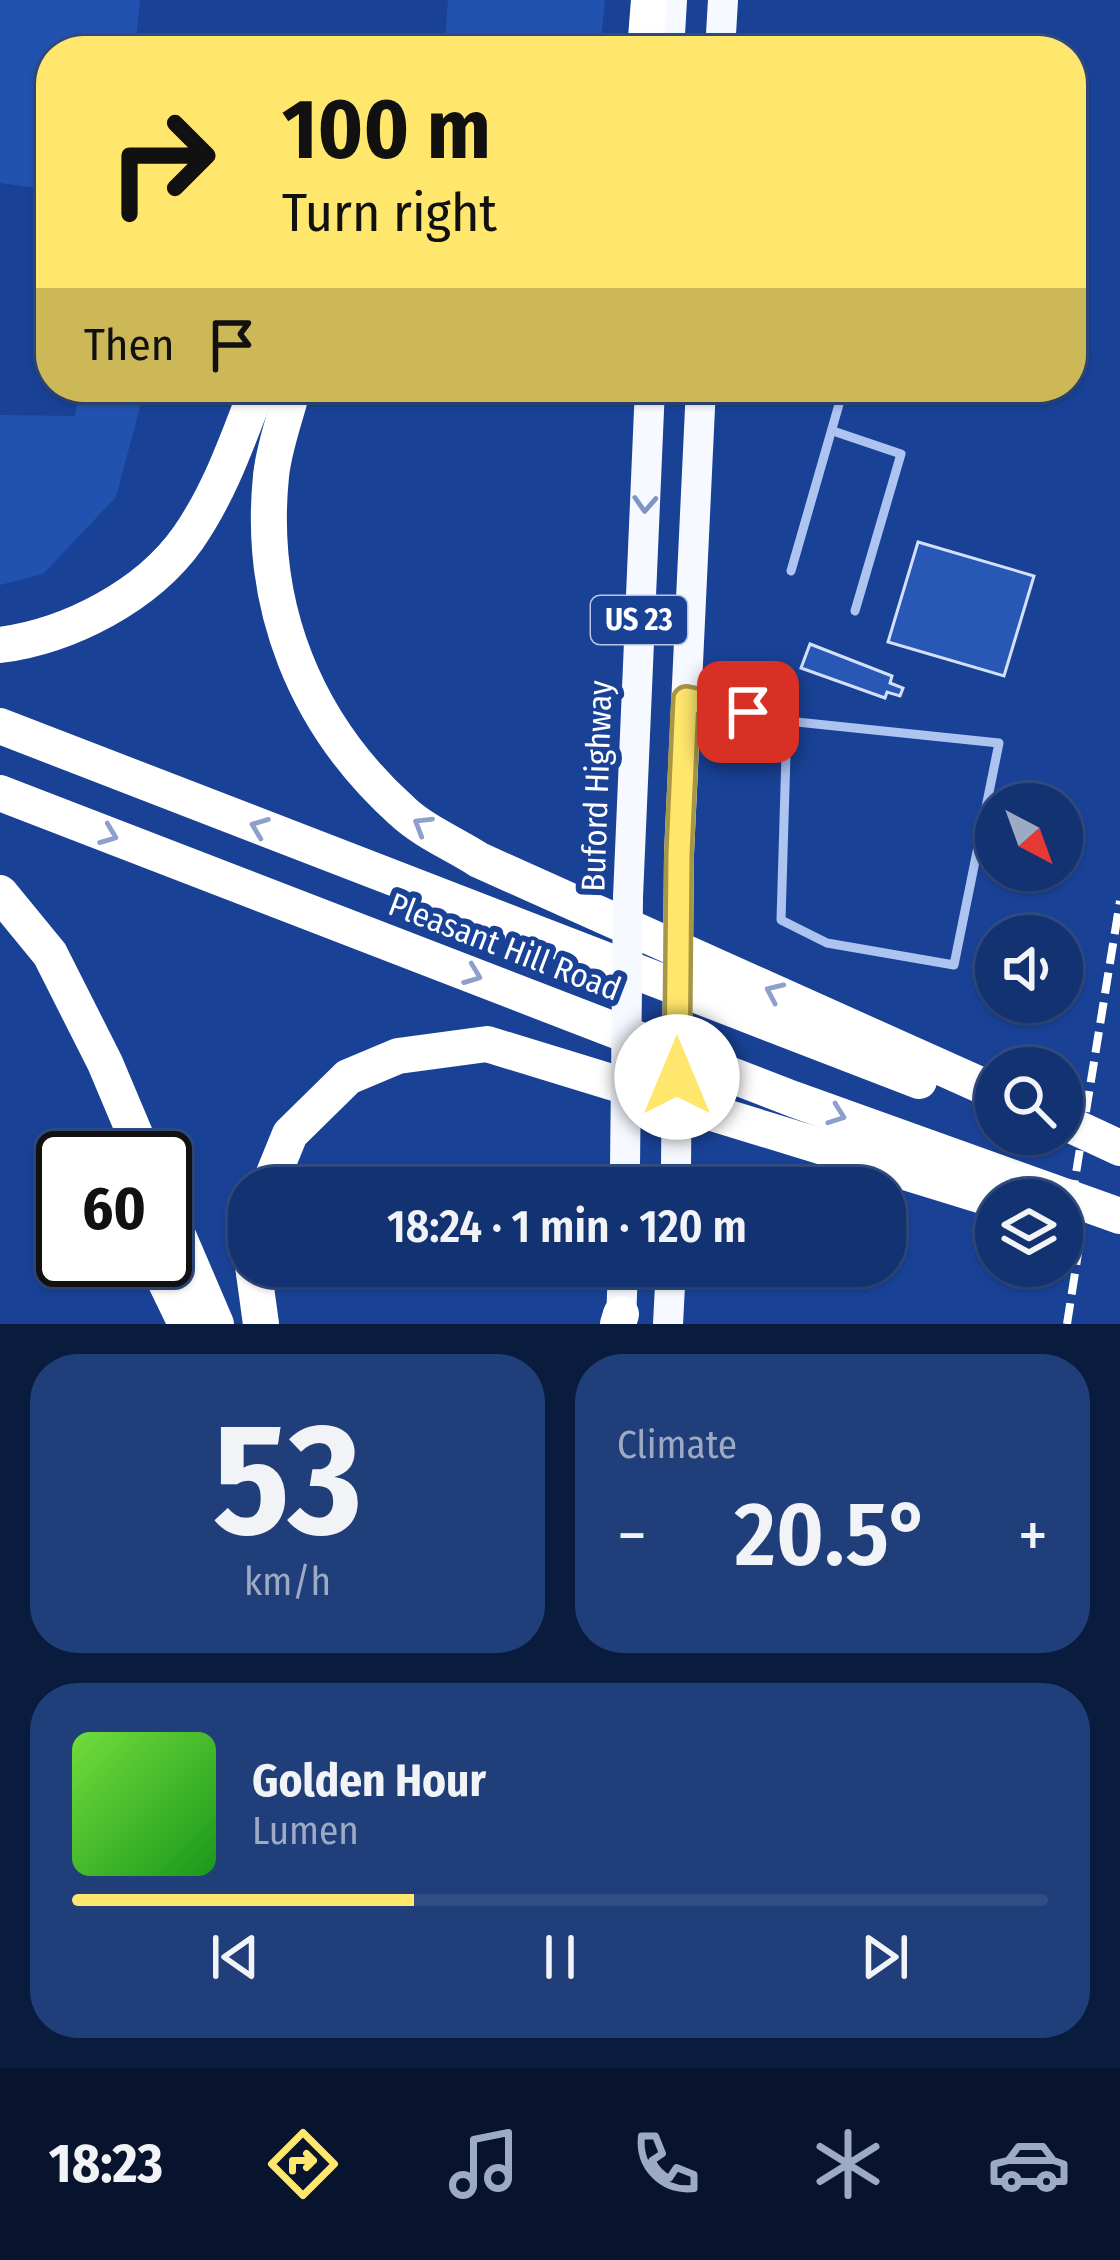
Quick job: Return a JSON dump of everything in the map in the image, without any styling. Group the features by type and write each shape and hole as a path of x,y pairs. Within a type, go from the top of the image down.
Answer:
{"highway":[{"path":"646,36 649,0"},
{"path":"0,645 39,640 98,613 161,566 186,541 219,485 252,402"},
{"path":"289,402 271,474 270,572 284,636 310,698 341,748 404,814 479,860 975,1083"},
{"path":"271,474 303,402"},
{"name":"Pleasant Hill Road","path":"0,726 975,1101"},
{"name":"Pleasant Hill Road","path":"0,793 793,1099 1120,1216"},
{"path":"0,893 50,954 134,1131"},
{"path":"277,1167 290,1134 348,1077 398,1056 487,1044 888,1167"},
{"path":"105,1064 121,1131"},
{"path":"1083,1132 1120,1151"},
{"path":"1083,1140 1120,1151"},
{"path":"906,1172 975,1194"},
{"path":"1083,1227 1120,1238"},
{"path":"192,1268 216,1324"},
{"path":"168,1287 186,1324"},
{"path":"256,1287 261,1324"}],"main road":[{"path":"670,36 672,0"},
{"path":"721,36 723,0"},
{"name":"Buford Highway","path":"625,1167 628,853 649,402"},
{"name":"US 23","path":"676,1167 679,854 700,402"},
{"path":"620,1320 621,1287"},
{"path":"668,1324 670,1287"}],"lane":[{"path":"791,571 840,402"},
{"path":"832,431 901,454 855,610"},
{"path":"686,699 787,721 999,743 954,965 827,943 781,920 787,721"}],"shaded area":[{"path":"0,0 140,0 136,36 36,36 36,188 0,183"},
{"path":"448,0 605,0 601,36 445,36"},
{"path":"77,402 141,402 116,497 43,574 0,585 0,415 75,416"}],"building":[{"path":"918,542 1034,576 1004,676 888,642"},
{"path":"810,644 892,676 890,683 903,688 900,696 887,692 885,698 801,668"}],"railway":[{"path":"1075,1179 1120,901"},
{"path":"1067,1324 1073,1287"}],"route":[{"path":"677,1077 686,699 748,712"}]}
